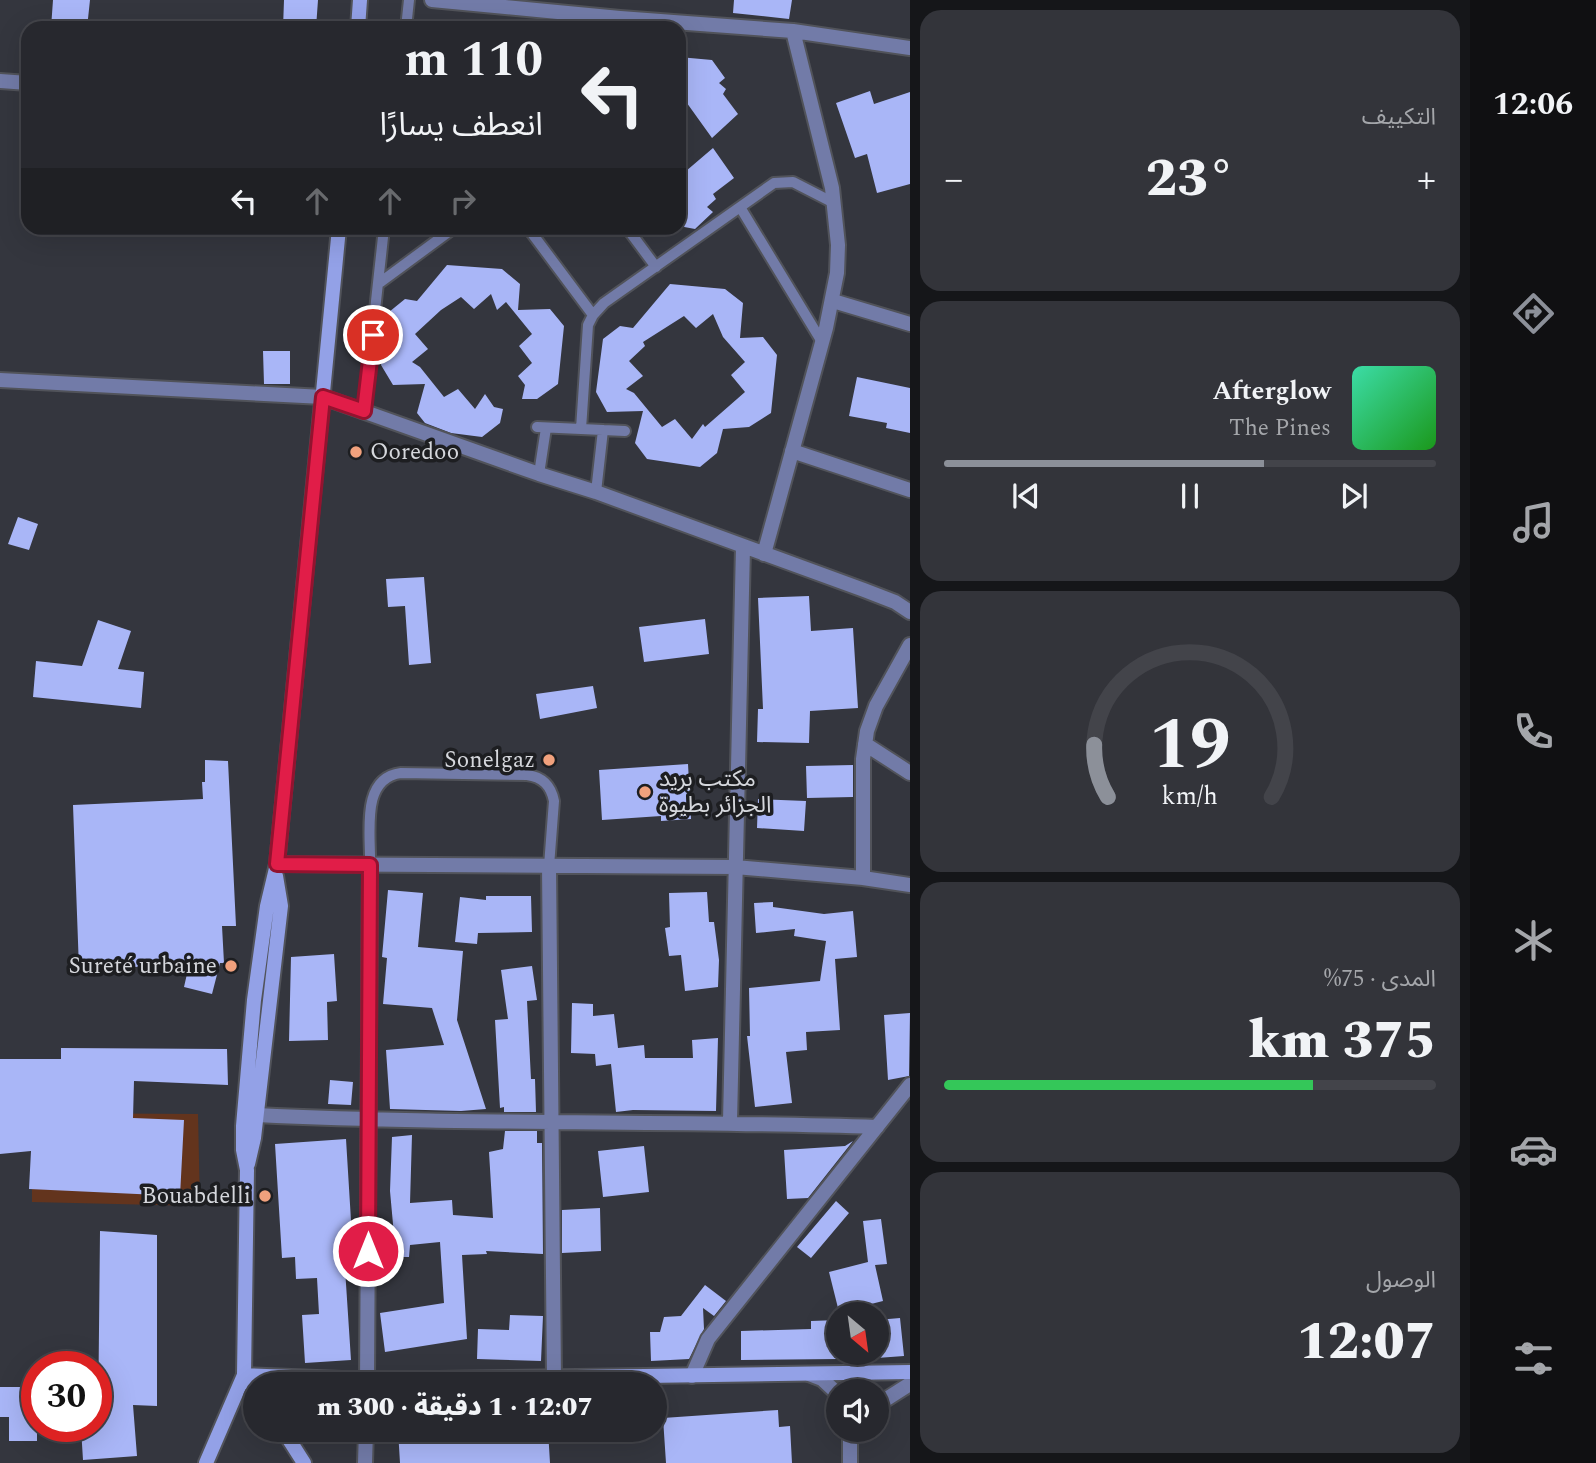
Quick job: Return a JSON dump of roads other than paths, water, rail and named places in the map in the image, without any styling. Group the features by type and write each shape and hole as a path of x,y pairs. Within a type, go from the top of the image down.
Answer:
{"main road":[{"path":"358,21 360,0"},
{"path":"247,1170 243,1150 243,1126 254,1000 267,906 277,869 338,235"},
{"path":"244,1372 247,1170 257,1115 281,906 277,869"},
{"path":"667,1376 910,1372"},
{"path":"206,1463 243,1377"},
{"path":"291,1442 304,1463"}],"street":[{"path":"432,0 604,21"},
{"path":"686,26 793,31 910,48"},
{"path":"764,554 833,301 838,245 834,203 793,31"},
{"path":"0,81 21,82"},
{"path":"833,301 910,324"},
{"path":"0,380 323,397 596,492 895,602 910,612"},
{"path":"792,451 910,490"},
{"path":"730,1122 743,547"},
{"path":"863,878 864,744 876,706 910,645"},
{"path":"864,744 910,773"},
{"path":"277,869 370,865 735,867 863,878 910,885"},
{"path":"367,1372 370,865"},
{"path":"549,866 554,1372"},
{"path":"692,1376 708,1339 910,1085"},
{"path":"257,1115 369,1121 730,1122 877,1127"},
{"path":"808,1374 826,1383"},
{"path":"889,1397 910,1384"},
{"path":"365,1463 366,1442"},
{"path":"850,1442 850,1463"}],"lane":[{"path":"407,21 409,0"},
{"path":"581,429 587,337 593,315 604,303 780,181 793,182 834,203"},
{"path":"740,207 822,342"},
{"path":"364,411 383,235"},
{"path":"378,284 444,235"},
{"path":"533,235 593,315"},
{"path":"632,235 656,267"},
{"path":"539,474 541,427 625,431"},
{"path":"596,492 603,430"},
{"path":"370,865 373,793 381,781 401,774 527,775 542,780 552,793 554,801 549,866"}],"place":[{"name":"Ooredoo","path":"356,452"},
{"name":"Sonelgaz","path":"549,760"},
{"name":"مكتب بريد الجزائر بطيوة","path":"645,792"},
{"name":"Sureté urbaine","path":"231,966"},
{"name":"Bouabdelli","path":"265,1196"}]}
